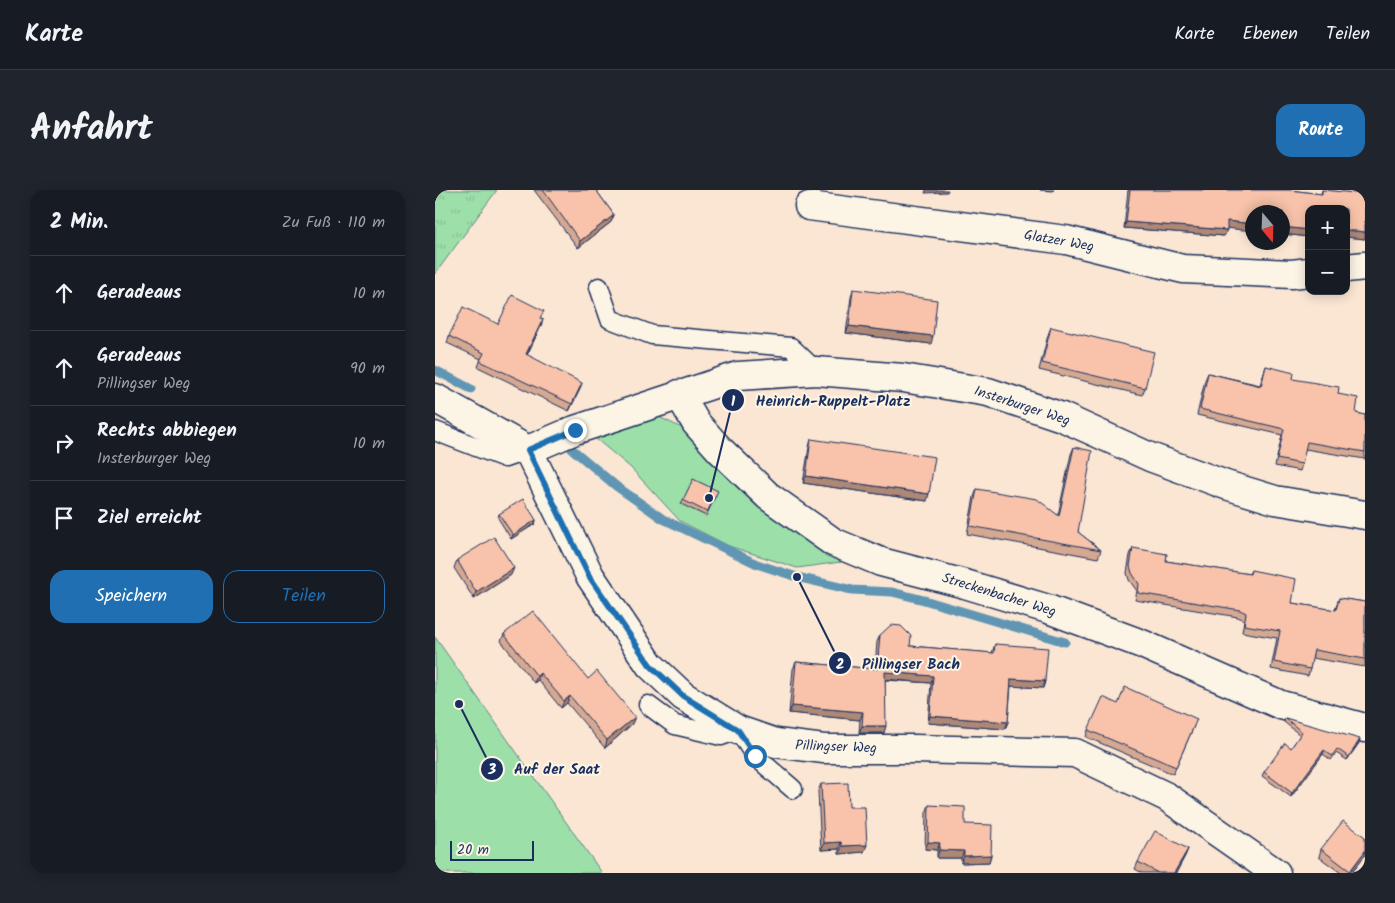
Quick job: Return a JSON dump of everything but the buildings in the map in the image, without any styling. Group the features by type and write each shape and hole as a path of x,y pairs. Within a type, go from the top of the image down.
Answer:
{"street":[{"name":"Glatzer Weg","path":"809,206 1066,240 1183,269 1292,274 1305,272"},
{"path":"1350,268 1365,266"},
{"name":"Insterburger Weg","path":"528,450 575,430 738,376 816,371 903,378 988,392 1062,417 1150,457 1226,485 1275,500 1365,514"},
{"name":"Streckenbacher Weg","path":"679,394 696,423 720,450 768,496 833,542 881,562 1049,609 1142,644 1281,705 1365,728"},
{"path":"435,398 528,450"},
{"name":"Pillingser Weg","path":"528,450 589,576 650,665 683,696 738,730 776,743 824,750 914,749 1075,753 1167,797 1276,873"}],"lane":[{"path":"599,287 610,319 652,335 791,347 816,371"},
{"path":"435,431 505,458 528,450"},
{"path":"648,705 675,725 721,736 738,730 755,756 793,789"}],"green space":[{"path":"435,190 497,190 435,274"},
{"path":"655,415 682,428 729,478 789,518 841,562 797,568 729,546 680,521 631,468 589,433"},
{"path":"435,637 602,873 435,873"}],"waterway":[{"path":"435,370 471,389"},
{"path":"572,449 616,486 663,519 757,564 797,577 852,590 892,592 924,600 1065,642"}],"place":[{"name":"Heinrich-Ruppelt-Platz","path":"709,498"},
{"name":"Pillingser Bach","path":"797,577"},
{"name":"Auf der Saat","path":"459,704"}],"route":[{"path":"575,430 528,450 589,576 650,665 683,696 738,730 755,756"}]}
